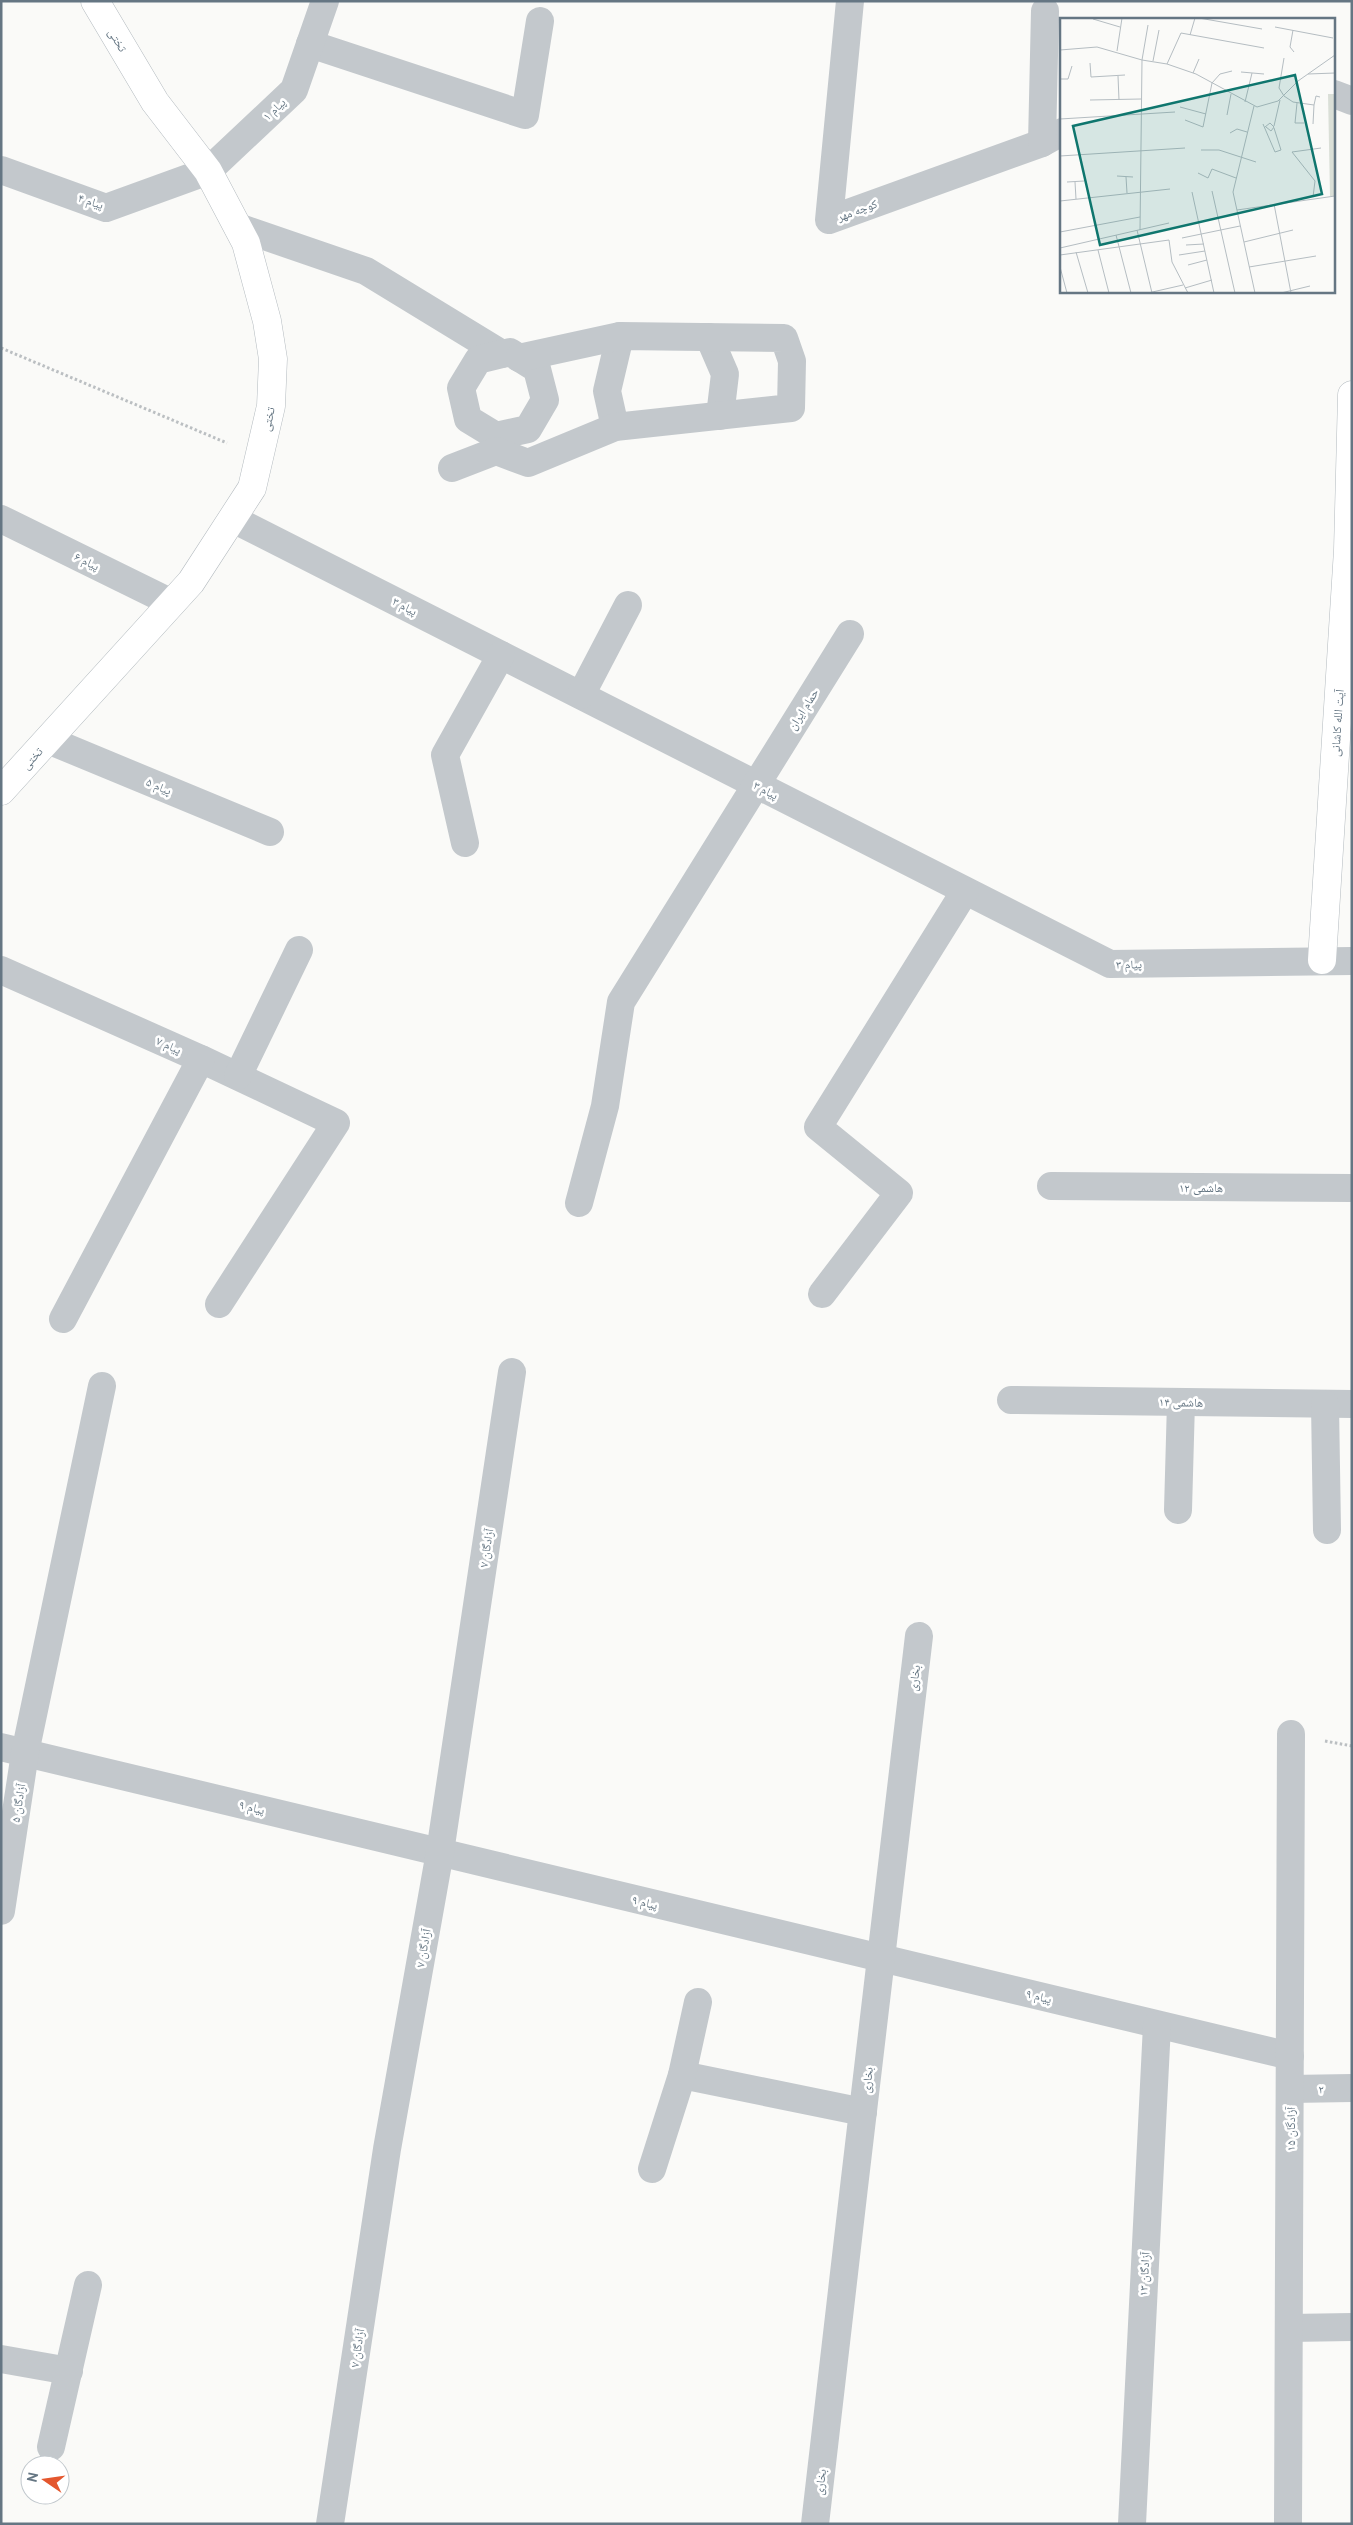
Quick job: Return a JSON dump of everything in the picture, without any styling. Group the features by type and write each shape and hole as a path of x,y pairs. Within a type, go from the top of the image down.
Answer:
{"street":[{"name":"تختی","path":"1,791 191,582 252,488 272,406 273,359 267,320 246,243 208,171 155,102 95,1"},
{"name":"پیام ۱","path":"208,171 294,90 325,1"},
{"name":"کوچه مهر","path":"850,1 829,220 1052,137"},
{"path":"1045,11 1052,137"},
{"path":"310,44 525,115 540,20"},
{"path":"1336,95 1352,101"},
{"name":"پیام ۴","path":"1,170 106,208 208,171"},
{"path":"238,227 366,271 511,356 537,369 545,400 528,428 452,468"},
{"path":"615,427 607,391 620,336"},
{"path":"620,336 784,338 792,361 791,408 615,427 528,463 496,444 468,419 461,388 478,360 511,356 620,336"},
{"path":"709,337 726,374 720,416"},
{"name":"آیت الله کاشانی","path":"1322,960 1350,550 1352,396"},
{"name":"پیام ۶","path":"1,519 172,603"},
{"name":"پيام ۳","path":"233,519 1110,964 1352,961"},
{"path":"581,695 628,605"},
{"name":"حمام ایران","path":"578,1203 605,1106 621,1002 850,634"},
{"path":"465,843 445,756 501,654"},
{"name":"پیام ۵","path":"48,740 270,832"},
{"path":"822,1294 899,1193 818,1127 965,891"},
{"path":"238,1076 299,950"},
{"name":"پیام ۷","path":"1,970 201,1059 336,1123 219,1304"},
{"path":"63,1319 201,1059"},
{"name":"هاشمی ۱۲","path":"1051,1186 1352,1188"},
{"name":"آزادگان ۷","path":"330,2524 387,2149 440,1852 512,1372"},
{"name":"آزادگان ۵","path":"1,1911 13,1750 102,1386"},
{"name":"هاشمی ۱۴","path":"1011,1400 1352,1404"},
{"path":"1178,1510 1181,1402"},
{"path":"1325,1404 1327,1530"},
{"name":"بخاری","path":"815,2524 864,2112 879,1958 919,1636"},
{"name":"آزادگان ۱۵","path":"1288,2524 1291,1734"},
{"name":"پیام ۹","path":"13,1750 1290,2056"},
{"path":"652,2169 682,2075 698,2002"},
{"name":"آزادگان ۱۳","path":"1132,2524 1157,2025"},
{"path":"682,2075 864,2112"},
{"name":"۲","path":"1290,2089 1352,2088"},
{"path":"51,2448 88,2285"},
{"path":"1289,2328 1352,2327"},
{"path":"1,2359 69,2371"}],"path":[{"path":"1,348 260,456"}]}
